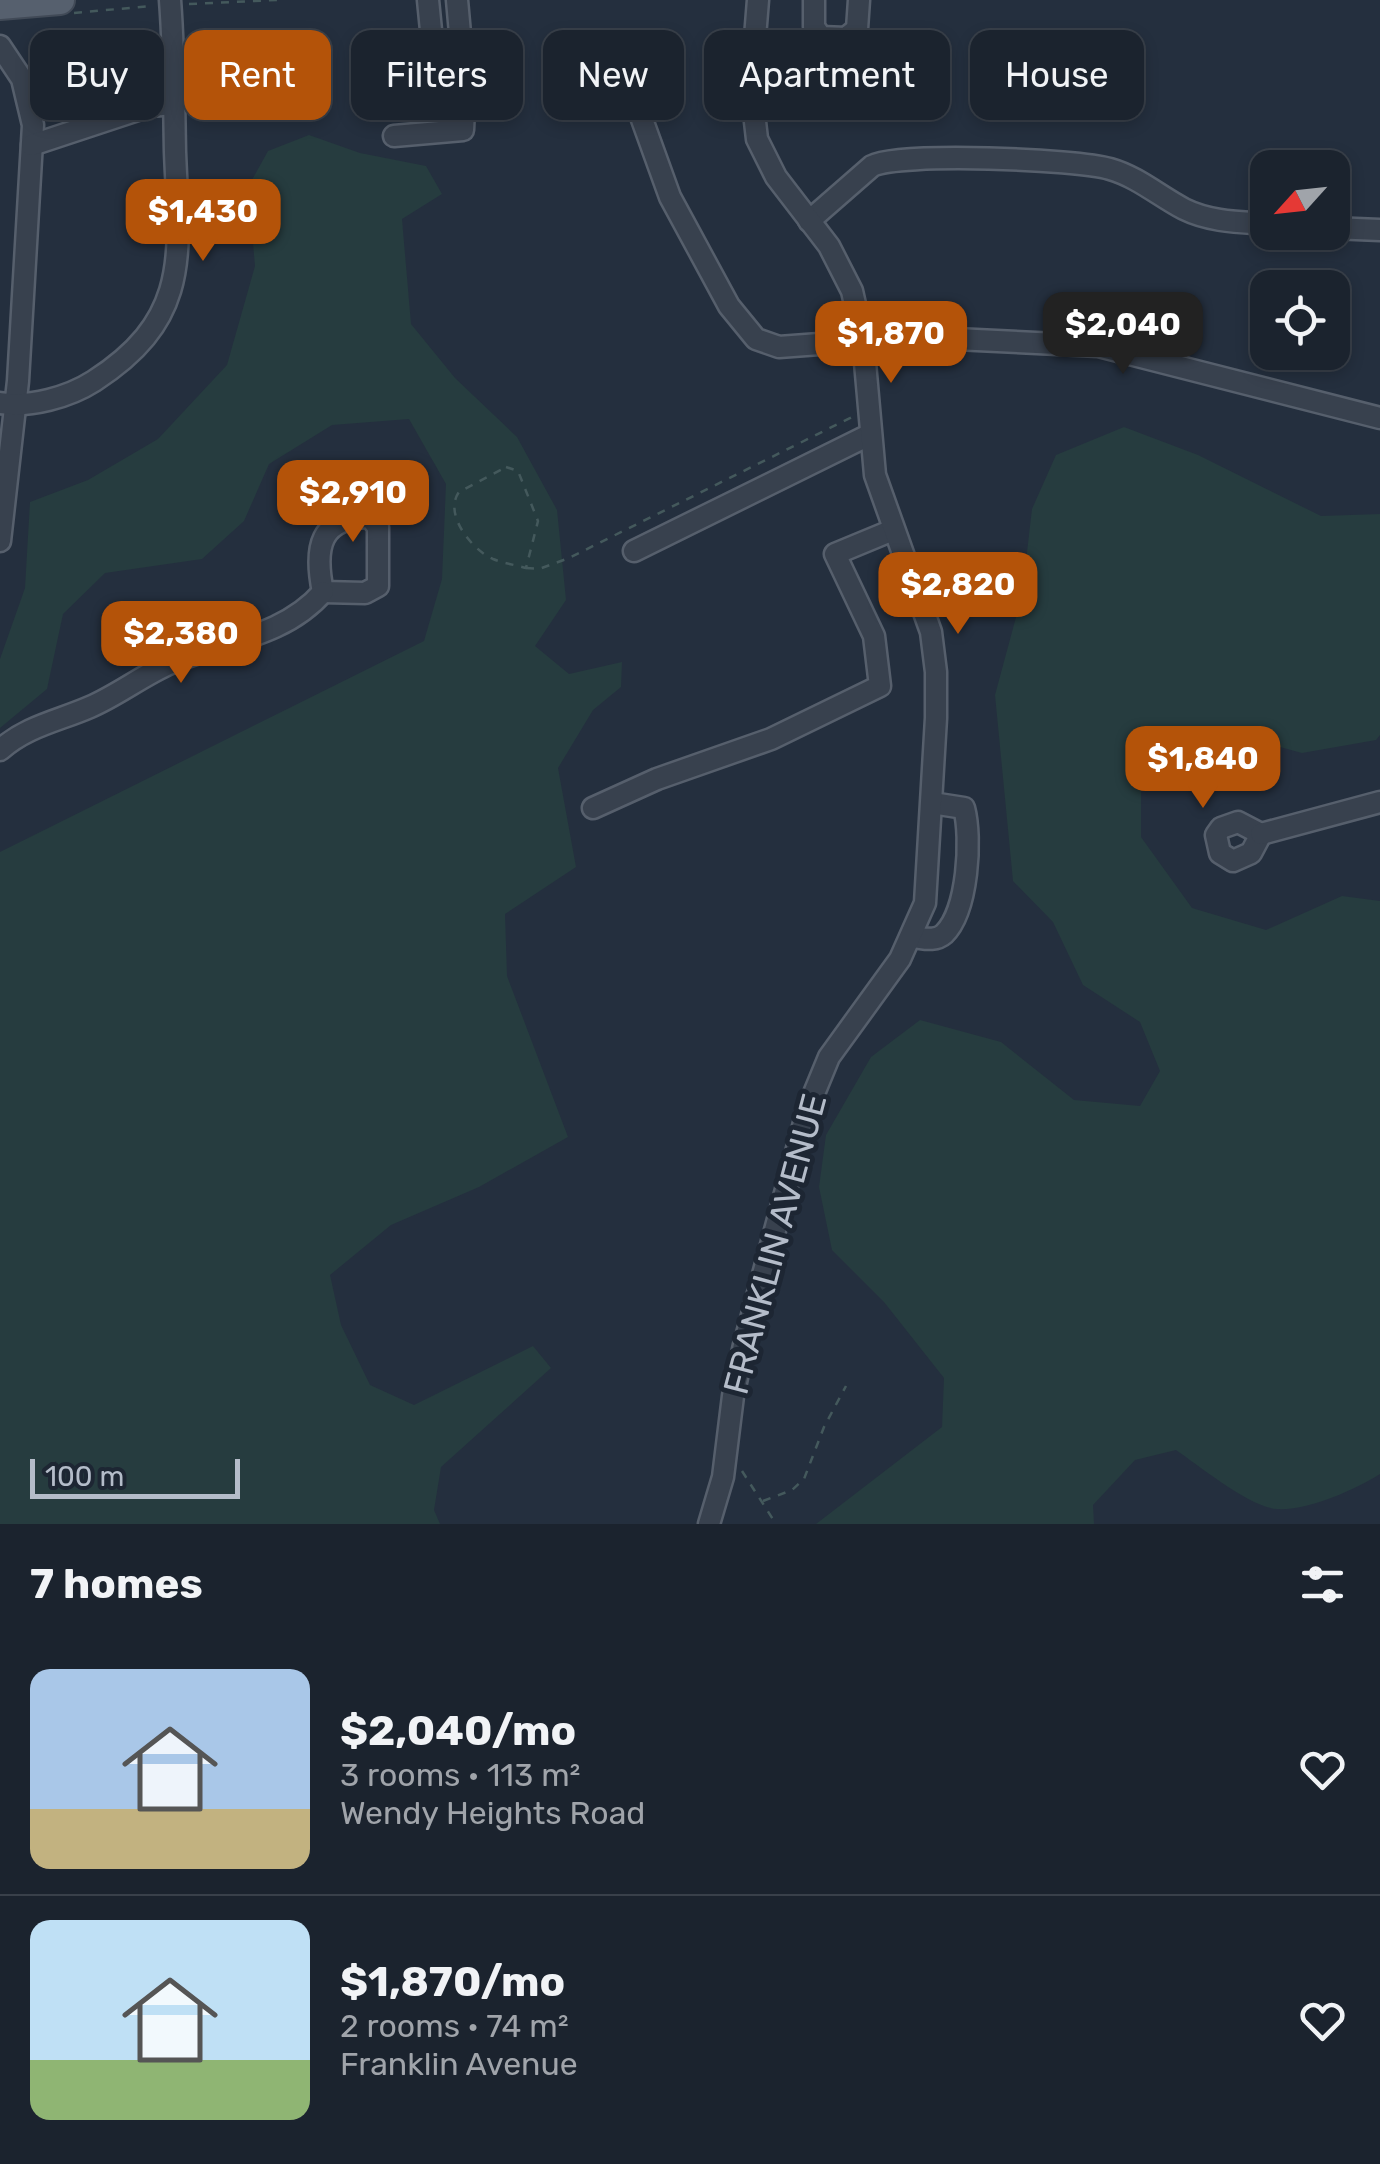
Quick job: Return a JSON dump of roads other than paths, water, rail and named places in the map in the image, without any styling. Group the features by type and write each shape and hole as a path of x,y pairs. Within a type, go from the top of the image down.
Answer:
{"main road":[{"path":"0,5 60,8"}],"street":[{"path":"428,0 431,30"},
{"path":"457,0 460,30"},
{"name":"FRANKLIN AVENUE","path":"709,1524 727,1458 733,1396 744,1345 808,1108 840,1038 912,937 928,884 936,688 934,645 920,596 875,476 863,340 846,274 765,159 753,120 758,0"},
{"path":"814,0 814,27 821,37 846,38 856,29 858,0"},
{"path":"8,404 62,396 88,385 135,348 154,323 179,259 170,2"},
{"path":"0,46 22,79 30,101 32,145 8,404 0,541"},
{"path":"32,145 150,106 174,104"},
{"path":"394,136 462,130 463,120"},
{"path":"642,120 670,196 740,323 756,339 779,347 914,337 1098,346 1380,418"},
{"path":"809,221 872,166 918,156 1107,168 1142,182 1203,216 1250,222"},
{"path":"1350,229 1380,230"},
{"path":"634,551 869,435"},
{"path":"594,808 657,779 771,740 880,686 874,636 834,554 894,530"},
{"path":"0,750 22,732 92,706 174,662 278,627 296,618 322,592"},
{"path":"912,937 935,940 946,933 965,887 968,823 964,808 932,802"},
{"path":"1260,834 1380,802"}]}
